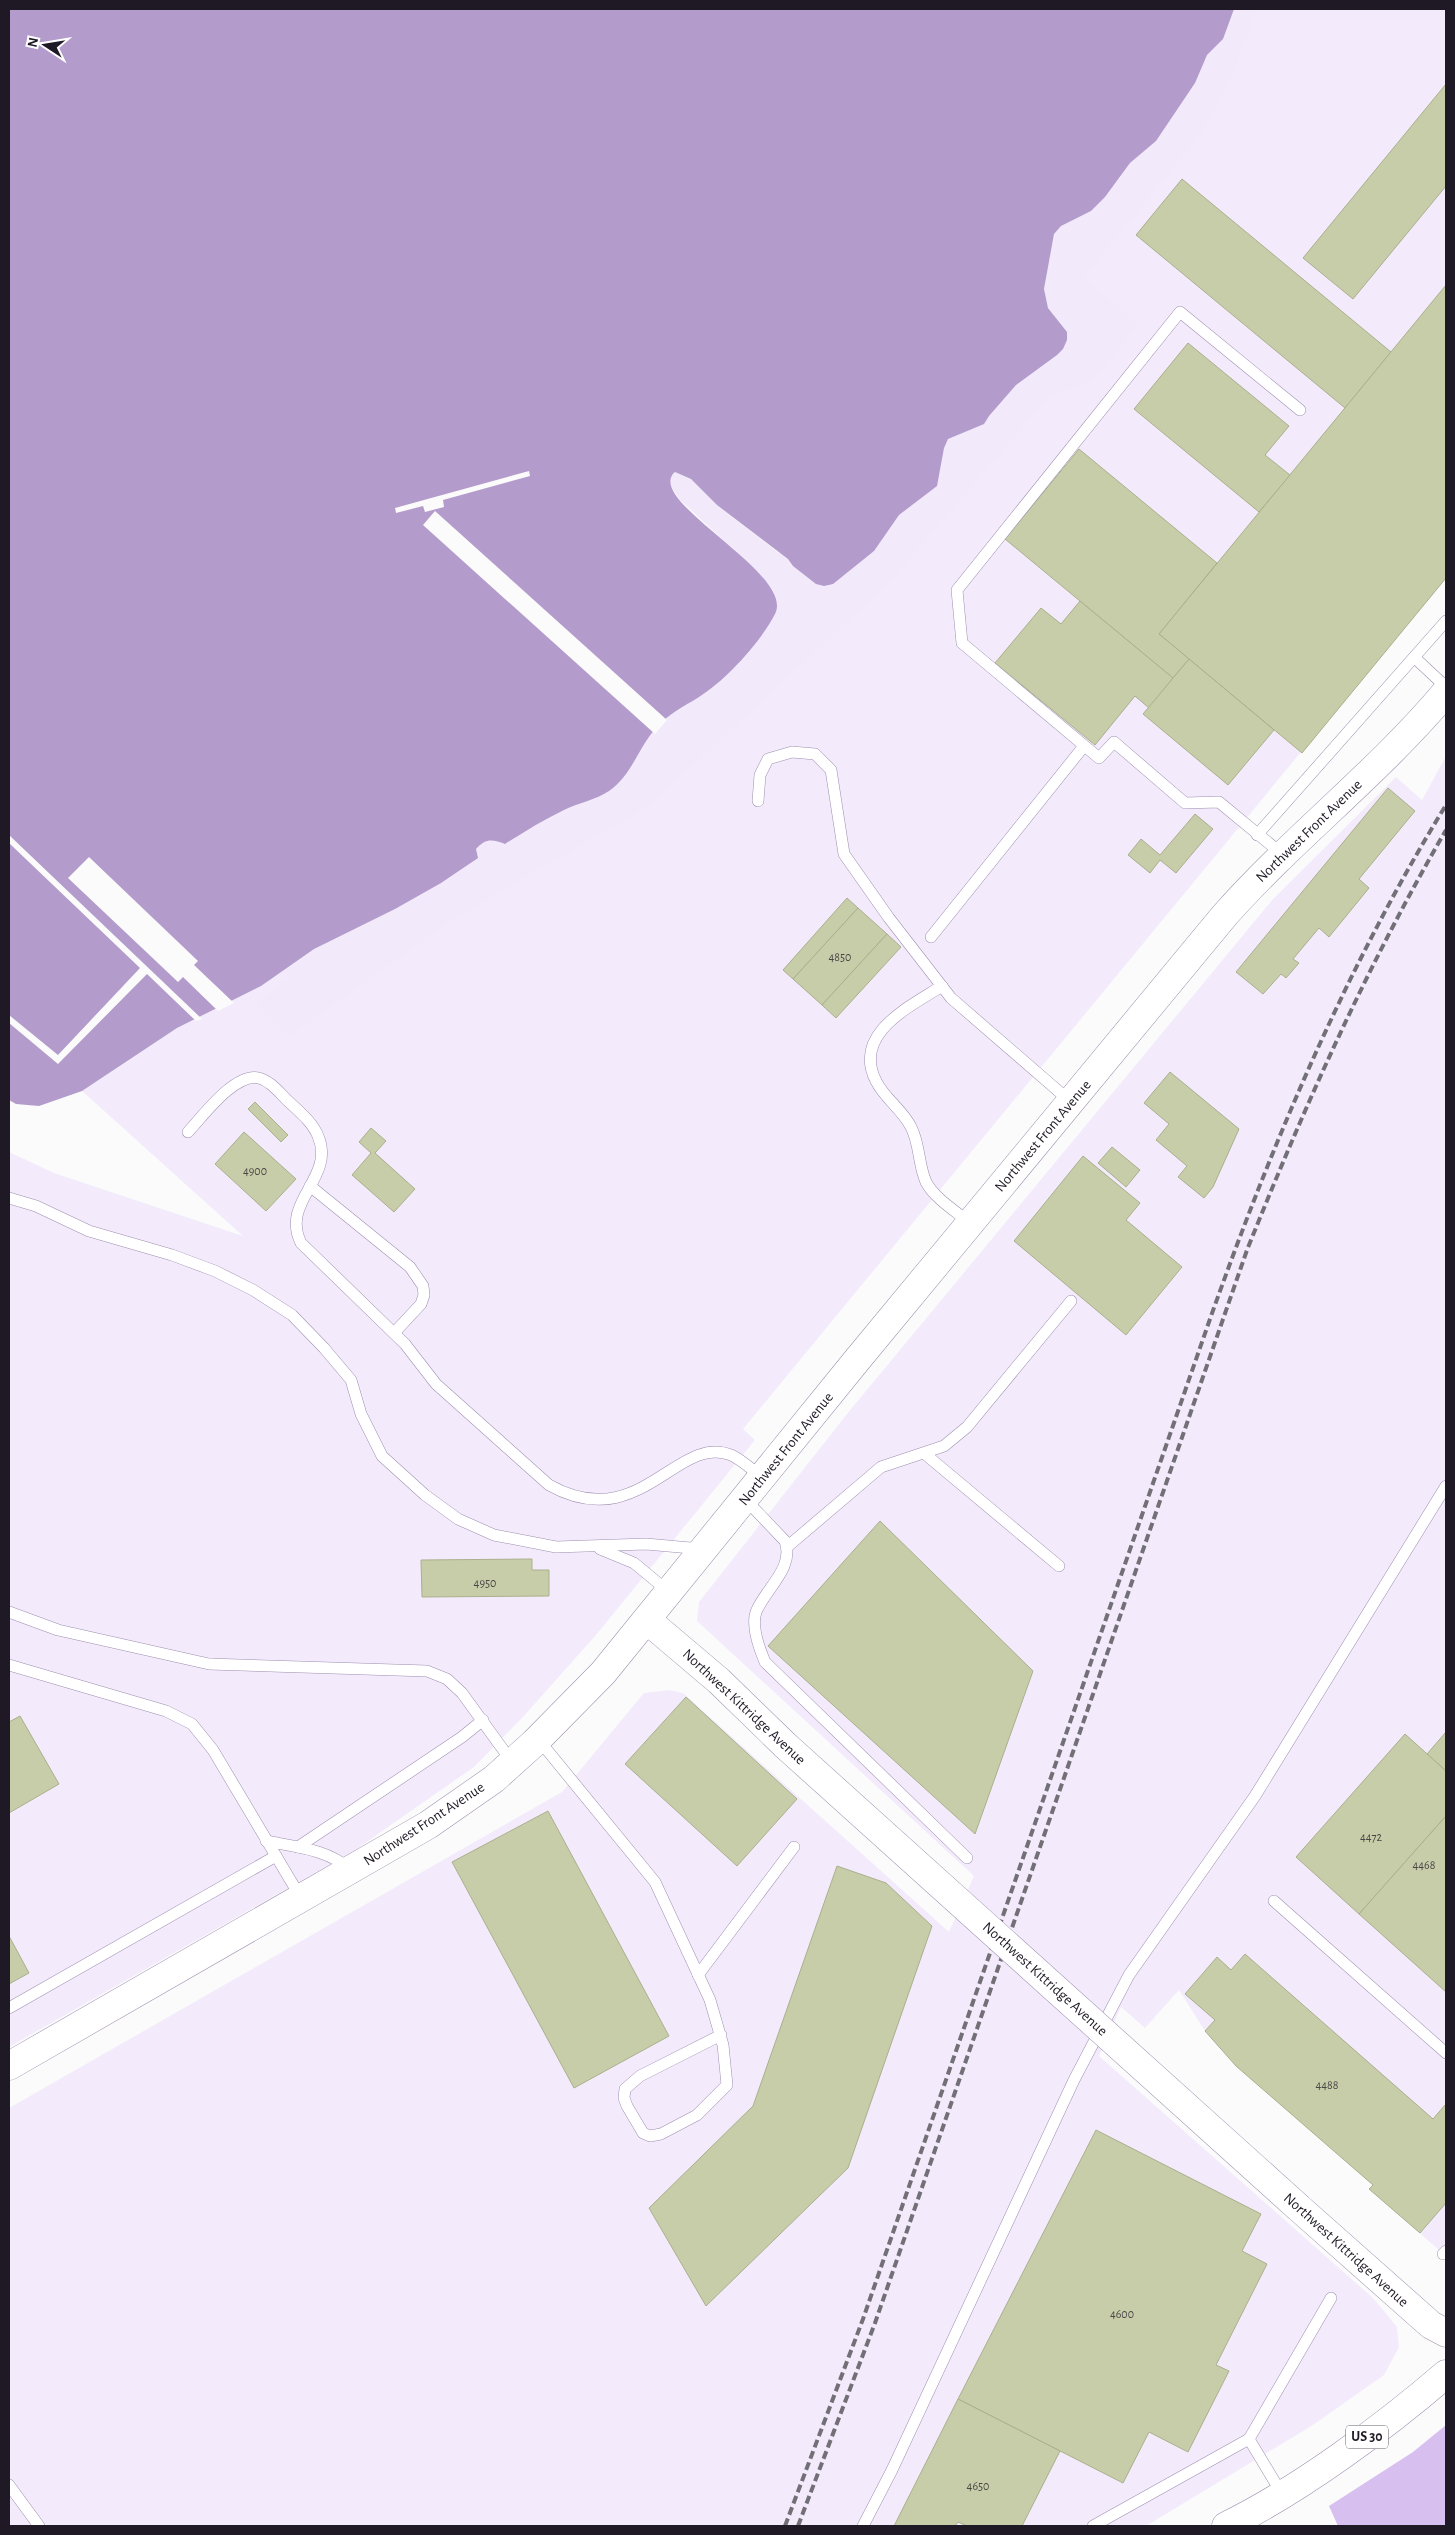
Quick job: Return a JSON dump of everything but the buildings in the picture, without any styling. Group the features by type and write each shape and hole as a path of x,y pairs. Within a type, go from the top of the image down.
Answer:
{"main road":[{"name":"Northwest Front Avenue","path":"9,2066 301,1899 452,1810 512,1764 603,1673 970,1223 1214,928 1282,854 1362,781 1446,692"},
{"name":"Northwest Kittridge Avenue","path":"647,1620 719,1681 786,1746 1299,2208 1431,2325 1446,2333"},
{"name":"US 30","path":"1226,2526 1282,2494 1357,2444 1446,2374"}],"lane":[{"path":"1282,854 1219,802 1185,803 1114,742 1099,758 1084,746 962,643 957,590 1180,312 1300,410"},
{"path":"1257,835 1446,621"},
{"path":"1415,658 1446,686"},
{"path":"931,937 1084,746"},
{"path":"758,801 760,775 768,759 792,752 815,754 831,770 844,854 889,918 958,1005 1071,1102"},
{"path":"942,986 884,1026 873,1042 869,1062 875,1081 910,1124 918,1142 926,1182 936,1194 970,1223"},
{"path":"188,1132 235,1084 246,1078 258,1078 272,1085 307,1119 318,1136 322,1154 319,1170 299,1205 295,1220 295,1231 301,1243 394,1333 411,1351 436,1384 537,1475 561,1492 586,1499 604,1500 619,1498 656,1481 689,1460 713,1452 731,1455 762,1478"},
{"path":"310,1186 410,1268 424,1286 421,1304 394,1333"},
{"path":"9,1198 36,1206 89,1231 172,1255 215,1270 254,1290 292,1315 330,1355 350,1380 361,1414 382,1456 425,1495 458,1519 494,1536 556,1547 646,1544 704,1550"},
{"path":"787,1547 881,1467 925,1454 944,1446 968,1427 1071,1301"},
{"path":"925,1454 1059,1566"},
{"path":"863,2526 1074,2080 1129,1975 1255,1796 1446,1486"},
{"path":"745,1499 785,1541 787,1547 785,1564 756,1612 758,1646 766,1662 967,1858"},
{"path":"586,1546 613,1553 634,1563 669,1592"},
{"path":"9,1612 58,1630 209,1664 427,1671 447,1679 462,1693 483,1720 512,1764"},
{"path":"9,1666 166,1711 192,1724 213,1750 301,1899"},
{"path":"298,1847 462,1737 483,1720"},
{"path":"538,1739 655,1882 710,2000 721,2035 727,2085 697,2115 661,2134 650,2136 643,2133 627,2106 624,2098 625,2089 640,2076 721,2035"},
{"path":"266,1841 334,1857 351,1870"},
{"path":"698,1975 794,1847"},
{"path":"9,2008 276,1856"},
{"path":"1274,1901 1446,2053"},
{"path":"1093,2526 1249,2439 1331,2298"},
{"path":"1249,2439 1282,2494"},
{"path":"9,2485 39,2526"}],"shaded area":[{"path":"9,9 1234,9 1223,39 1207,55 1195,83 1156,141 1130,163 1105,197 1091,211 1061,226 1054,234 1044,289 1048,308 1067,332 1067,340 1063,349 1016,385 984,424 948,439 944,448 937,486 899,515 874,551 833,584 824,586 816,584 793,566 788,559 717,505 691,479 675,472 671,484 680,500 764,578 775,597 775,614 761,637 731,671 709,690 661,723 617,785 598,797 556,814 505,844 493,840 486,841 476,849 478,858 441,883 395,909 314,949 261,986 177,1028 82,1091 39,1106 16,1104 9,1100"},
{"path":"1234,9 1446,9 1446,576 743,1429 755,1440 596,1635 523,1717 474,1767 355,1850 9,2047 9,1152 54,1173 243,1236 82,1091 177,1028 261,986 295,961 1055,320"},
{"path":"1234,9 1257,9 1230,82 1197,139 1084,277 1139,325 1091,382 1051,395 888,584 649,806 452,920 289,1037 255,1004 290,978 282,970 332,939 403,904 461,871 467,867 484,841 496,841 505,844 546,819 607,792 627,776 655,729 672,713 699,697 718,682 745,654 776,613 777,598 771,588 744,559 680,500 670,485 669,480 675,472 691,479 717,505 789,561 843,577 874,551 899,515 908,510 940,479 944,447 948,439 984,424 1016,385 1057,355 1067,332 1048,308 1044,289 1054,234 1061,226 1091,211 1105,197 1130,163 1156,141 1195,83 1207,55 1223,39"},
{"path":"1446,756 1446,2256 1369,2189 1373,2185 1205,2031 1179,1990 1145,2028 1121,2007 1099,2056 1373,2298 1397,2327 1399,2347 1384,2375 1313,2425 1146,2526 9,2526 9,2108 562,1792 644,1693 669,1690 683,1693 949,1932 974,1876 697,1621 699,1602 847,1414 1273,899 1396,777 1422,800"},
{"path":"1446,2425 1446,2526 1338,2526 1329,2506 1413,2452"}],"pier":[{"path":"529,471 530,476 443,500 444,507 425,512 423,506 396,513 395,508"},
{"path":"435,511 667,720 655,734 423,525"},
{"path":"9,835 202,1019 196,1021 147,974 58,1064 9,1023 9,1015 58,1055 140,968 9,843"},
{"path":"89,857 198,961 194,965 234,1003 218,1011 183,977 178,982 68,878"}],"railway":[{"path":"785,2526 863,2319 1234,1252 1286,1121 1344,991 1376,928 1446,805"},
{"path":"798,2526 875,2323 1247,1250 1339,1036 1390,932 1446,830"}]}
